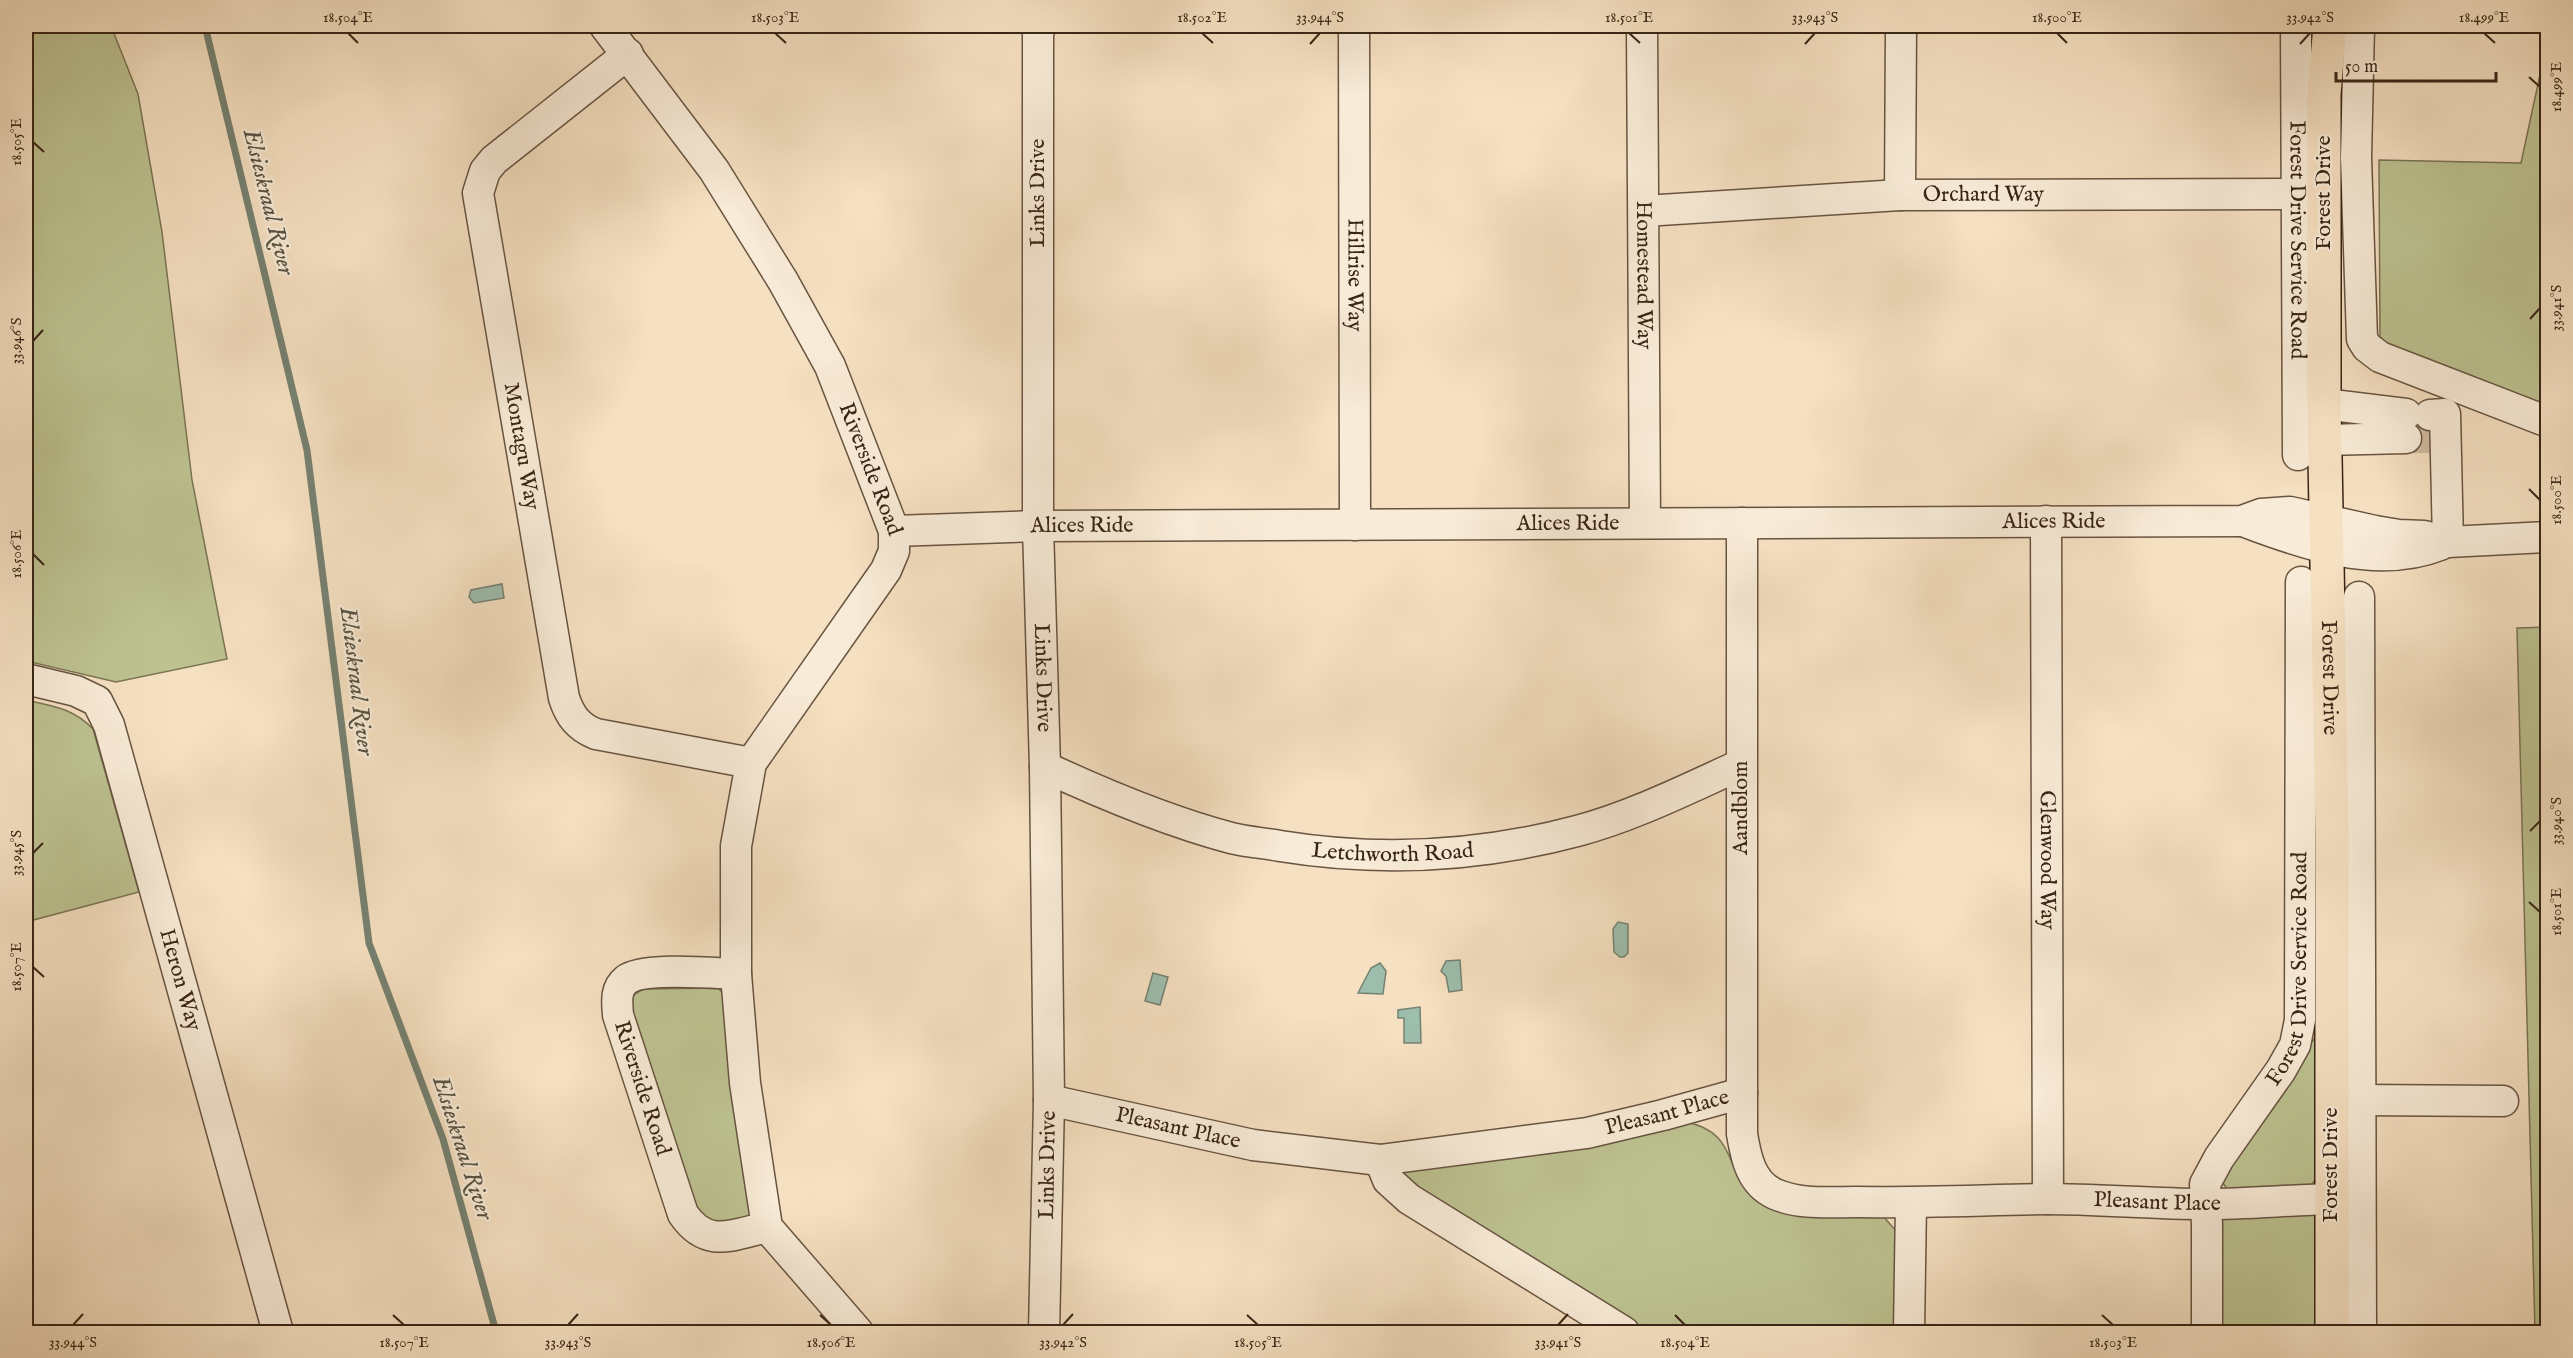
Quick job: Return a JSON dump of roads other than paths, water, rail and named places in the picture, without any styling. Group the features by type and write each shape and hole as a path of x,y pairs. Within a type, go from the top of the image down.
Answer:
{"main road":[{"name":"Forest Drive","path":"2330,26 2324,94 2310,194 2324,404 2311,448 2326,533 2332,831 2332,1332"}],"street":[{"name":"Riverside Road","path":"605,26 714,170 783,281 830,366 894,531 894,551 885,570 751,763 736,846 736,974 745,1083 767,1227 719,1238 705,1236 692,1227 683,1214 618,1014 616,995 624,981 640,973 736,974"},
{"name":"Links Drive","path":"1040,26 1038,35 1038,526 1045,767 1049,1100 1044,1332"},
{"name":"Hillrise Way","path":"1354,26 1355,525"},
{"name":"Homestead Way","path":"1642,26 1645,523"},
{"path":"1900,195 1901,38 1926,26"},
{"name":"Forest Drive Service Road","path":"2296,26 2310,194 2311,448"},
{"path":"2359,26 2356,158 2362,339 2367,347 2380,357 2547,422"},
{"name":"Montagu Way","path":"628,54 494,160 485,171 478,193 562,687 568,711 586,730 751,763"},
{"name":"Orchard Way","path":"1644,211 1900,195 2310,194"},
{"path":"2324,404 2427,426"},
{"path":"2311,448 2427,426"},
{"path":"2427,426 2448,542"},
{"name":"Alices Ride","path":"894,531 1038,526 2241,521 2261,514 2290,512 2326,533 2424,536 2448,542 2547,537"},
{"name":"Glenwood Way","path":"2046,521 2048,1199"},
{"name":"Aandblom","path":"1742,523 1740,765 1742,1093"},
{"name":"Forest Drive Service Road","path":"2207,1332 2205,1184 2219,1158 2281,1070 2295,1045 2300,1020 2301,582"},
{"path":"2359,597 2361,1332"},
{"name":"Heron Way","path":"26,679 76,691 97,701 109,725 278,1332"},
{"name":"Letchworth Road","path":"1045,767 1102,794 1232,838 1304,850 1377,857 1508,846 1578,831 1648,806 1740,765"},
{"name":"Pleasant Place","path":"1049,1100 1253,1145 1380,1160 1587,1133 1742,1093 1742,1134 1746,1158 1752,1173 1763,1187 1776,1195 1798,1201 1911,1203 2048,1199 2206,1204 2332,1199"},
{"path":"2360,1100 2503,1101"},
{"path":"1380,1160 1388,1180 1409,1199 1624,1332"},
{"path":"1910,1332 1911,1203"},
{"path":"767,1227 858,1332"}],"waterway":[{"name":"Elsieskraal River","path":"205,26 307,450 369,943 443,1139 496,1332"}],"tunnel":[{"path":"2406,438 2430,438"}]}
